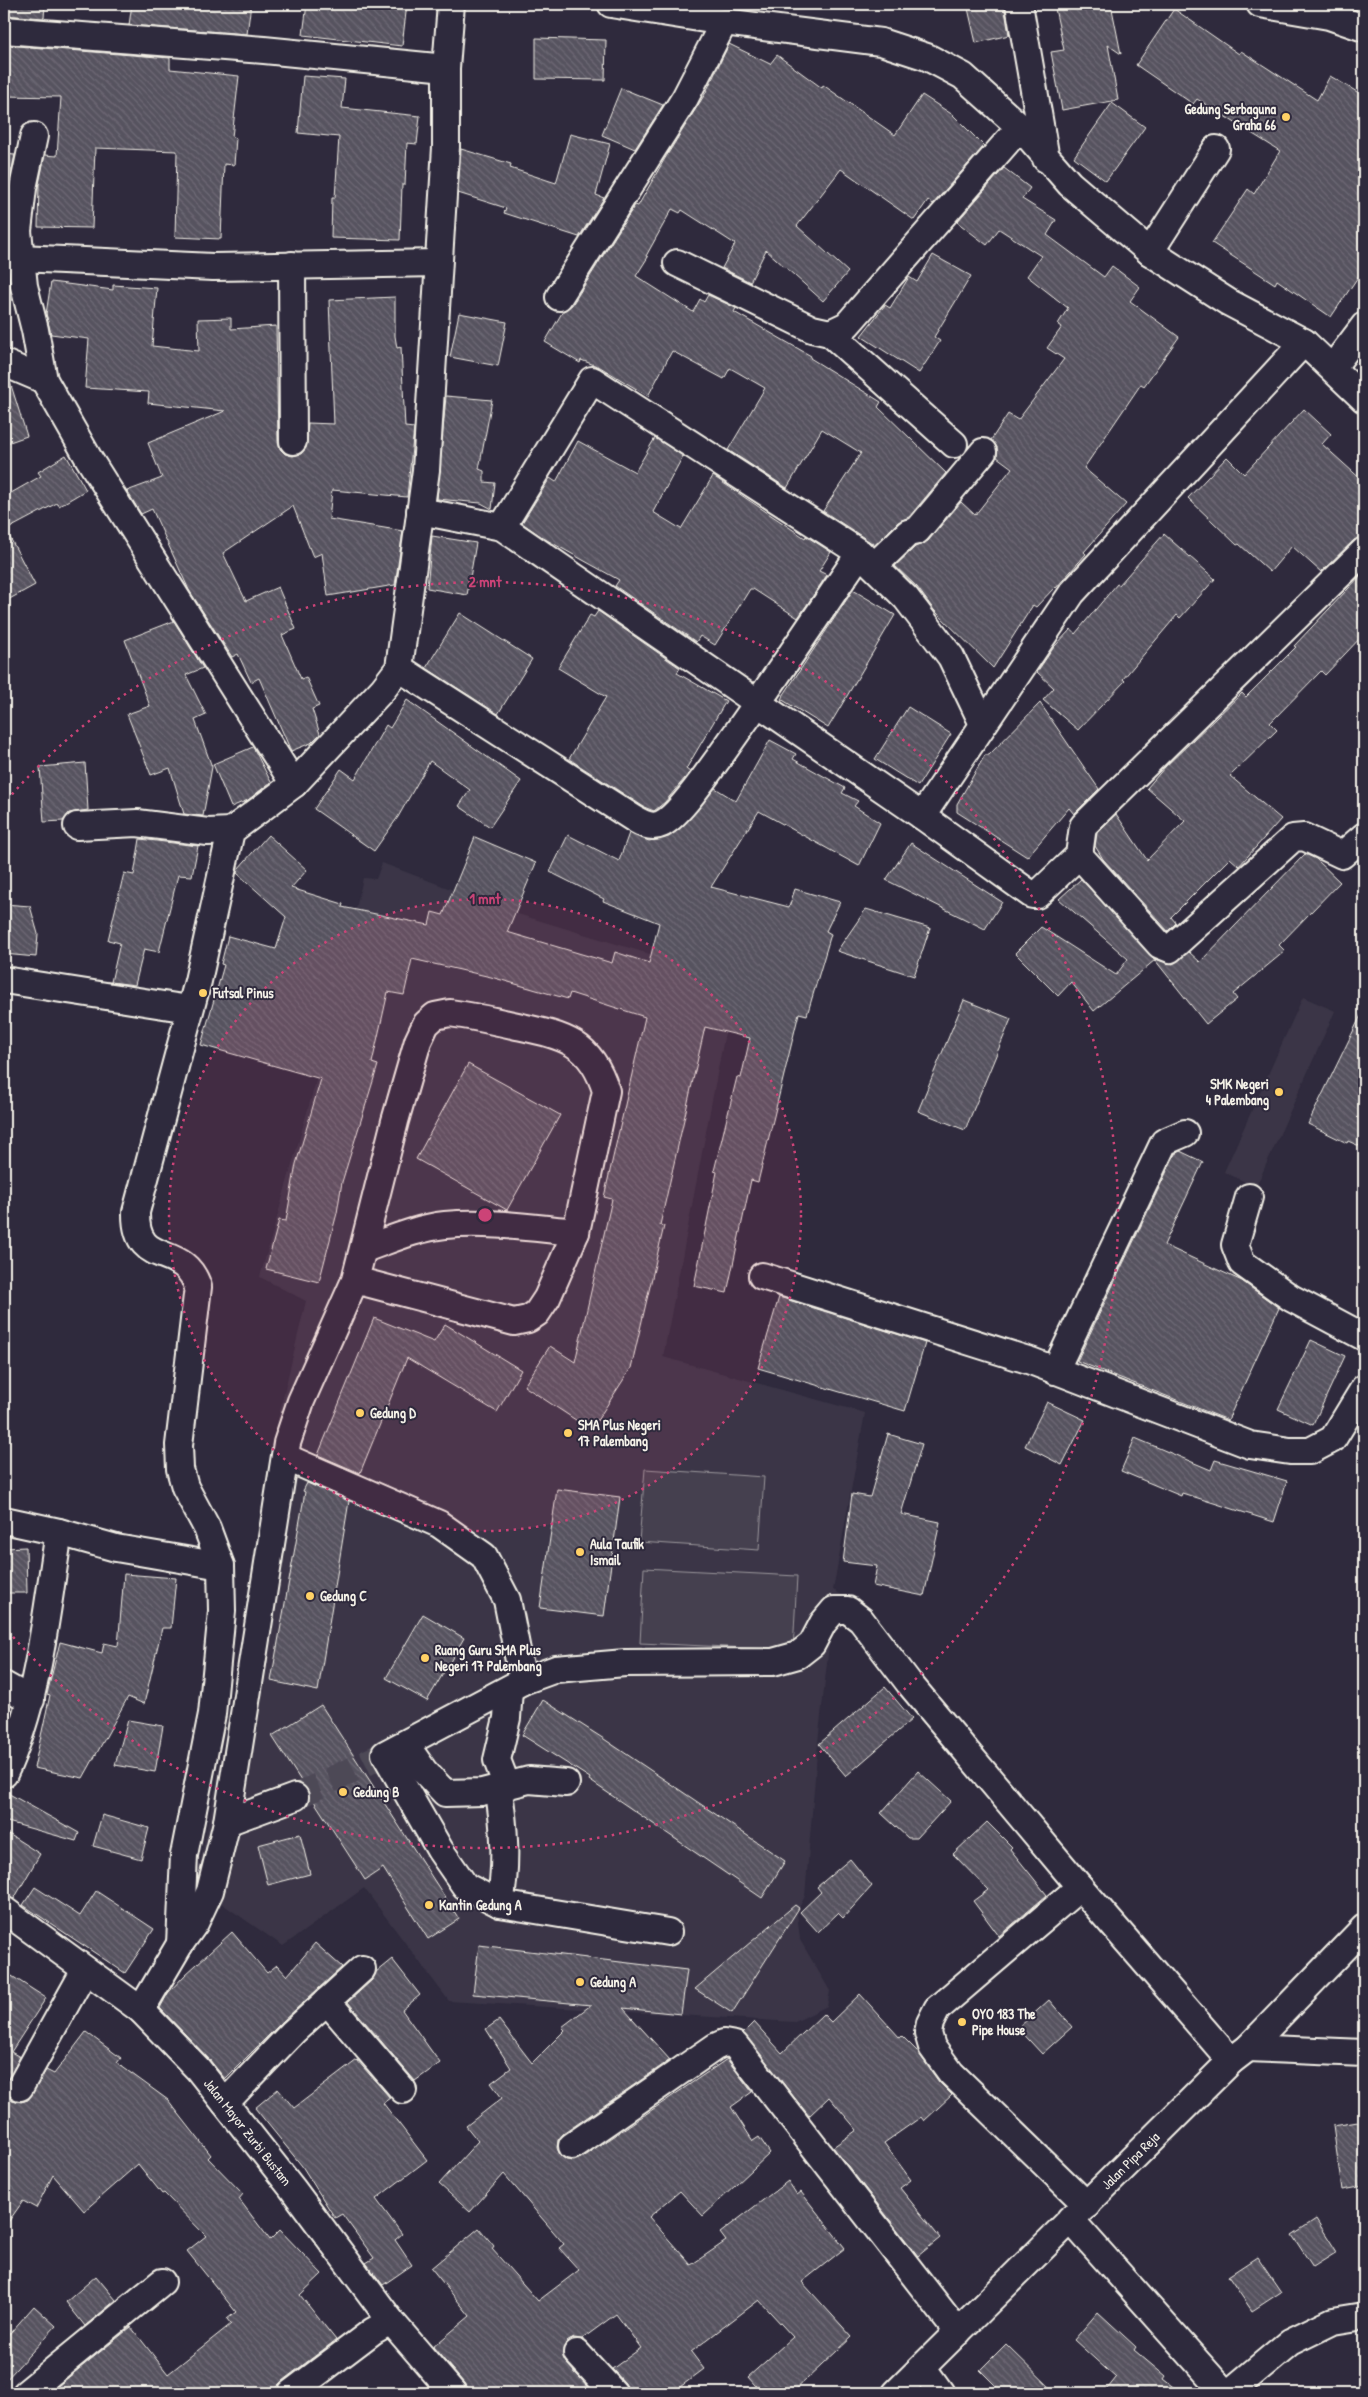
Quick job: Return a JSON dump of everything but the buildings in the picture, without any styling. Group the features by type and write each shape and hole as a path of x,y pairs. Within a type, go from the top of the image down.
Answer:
{"street":[{"path":"77,826 137,823 208,832 231,831 294,784 383,690 399,668 426,470 446,147 446,68 451,4"},
{"path":"612,4 724,22 881,42 927,57 963,76 1020,127 1046,159 1083,196 1150,252 1228,302 1304,342 1333,367 1364,399"},
{"path":"1019,4 1046,159"},
{"path":"1260,4 1329,16 1364,28"},
{"path":"558,297 685,98 724,22"},
{"path":"4,30 254,49 446,68"},
{"path":"830,333 848,325 1020,127"},
{"path":"34,136 23,188 11,224 20,258 44,380 89,459 294,784"},
{"path":"1150,252 1216,149"},
{"path":"20,258 213,267 438,263"},
{"path":"677,262 812,329 830,333 954,444"},
{"path":"292,265 293,441"},
{"path":"1333,367 1364,326"},
{"path":"922,816 1072,593 1304,342"},
{"path":"4,364 44,380"},
{"path":"502,526 592,380 867,560 906,598 952,657 983,724"},
{"path":"399,668 646,825 660,825 672,818 703,780 867,560 923,524 983,452"},
{"path":"420,511 502,526 1032,894 1040,893 1079,855 1083,826 1364,551"},
{"path":"180,1944 184,1854 212,1714 222,1611 221,1566 207,1528 184,1487 180,1469 179,1444 198,1287 195,1275 184,1264 143,1245 136,1229 136,1212 189,1008 198,981 231,831"},
{"path":"1079,855 1160,945 1170,949 1293,838 1304,837 1342,854 1364,836"},
{"path":"4,980 189,1008"},
{"path":"141,2010 180,1944 195,1923 210,1892 227,1822 287,1443 301,1400 355,1280 395,1121 418,1041 426,1024 435,1016 450,1013 559,1035 581,1048 601,1074 606,1091 576,1232 546,1298 536,1313 528,1320 514,1322 355,1280"},
{"path":"1055,1371 1164,1142 1185,1133"},
{"path":"1249,1197 1235,1246 1242,1263 1291,1298 1364,1337"},
{"path":"364,1250 412,1232 444,1225 481,1224 576,1232"},
{"path":"762,1276 1031,1361 1250,1445 1290,1452 1310,1450 1333,1439 1364,1388"},
{"path":"285,1457 439,1524 484,1556 507,1600 516,1685 506,1718 497,1760 503,1787 506,1859 500,1904"},
{"path":"4,1520 60,1532 116,1548 221,1566"},
{"path":"4,1774 17,1746 31,1700 60,1532"},
{"path":"668,1932 500,1904 465,1886 440,1850 385,1754 406,1745 516,1685 556,1669 625,1663 774,1662 798,1655 812,1644 822,1623 834,1610 848,1610 861,1620 872,1633 909,1683 1080,1887 1239,2055 1364,2052"},
{"path":"4,1685 31,1700"},
{"path":"406,1745 424,1771 445,1792 482,1792 529,1780 566,1783"},
{"path":"227,1822 295,1797"},
{"path":"1080,1887 937,2009 930,2023 928,2033 932,2046 951,2073 1079,2212 1225,2393"},
{"name":"Jalan Mayor Zurbi Bustam","path":"4,1910 141,2010 198,2069 292,2188 391,2321 453,2393"},
{"name":"Jalan Pipa Reja","path":"896,2393 1239,2055 1364,1928"},
{"path":"224,2103 293,2032 362,1969"},
{"path":"20,2087 85,1970"},
{"path":"327,2002 403,2090"},
{"path":"572,2146 715,2047 724,2043 735,2045 958,2332"},
{"path":"26,2393 162,2282"},
{"path":"1229,2393 1290,2342 1333,2321 1364,2316"},
{"path":"291,2393 373,2331 391,2321"},
{"path":"577,2353 614,2393"},
{"path":"923,2368 941,2393"}],"shaded area":[{"name":"SMA Plus Negeri 17 Palembang","path":"382,863 511,912 735,980 663,1357 865,1413 833,1590 851,1600 845,1627 831,1628 818,1742 805,1896 797,1912 800,1940 830,1991 827,2006 795,2022 449,2001 364,1888 283,1946 195,1885 235,1692 252,1563 270,1453 306,1301 260,1277 322,1060 363,878 376,879"},
{"name":"SMK Negeri 4 Palembang","path":"1303,997 1335,1011 1256,1187 1224,1172"},
{"path":"645,1469 764,1477 759,1550 639,1542"},
{"path":"644,1568 797,1576 793,1650 640,1643"}],"tunnel":[{"path":"295,1797 385,1754"}],"place":[{"name":"Gedung Serbaguna Graha 66","path":"1286,117"},
{"name":"Futsal Pinus","path":"203,993"},
{"name":"SMK Negeri 4 Palembang","path":"1279,1092"},
{"name":"Gedung D","path":"360,1413"},
{"name":"SMA Plus Negeri 17 Palembang","path":"568,1433"},
{"name":"Aula Taufik Ismail","path":"580,1552"},
{"name":"Gedung C","path":"310,1596"},
{"name":"Ruang Guru SMA Plus Negeri 17 Palembang","path":"425,1658"},
{"name":"Gedung B","path":"343,1792"},
{"name":"Kantin Gedung A","path":"429,1905"},
{"name":"Gedung A","path":"580,1982"},
{"name":"OYO 183 The Pipe House","path":"962,2022"}]}
